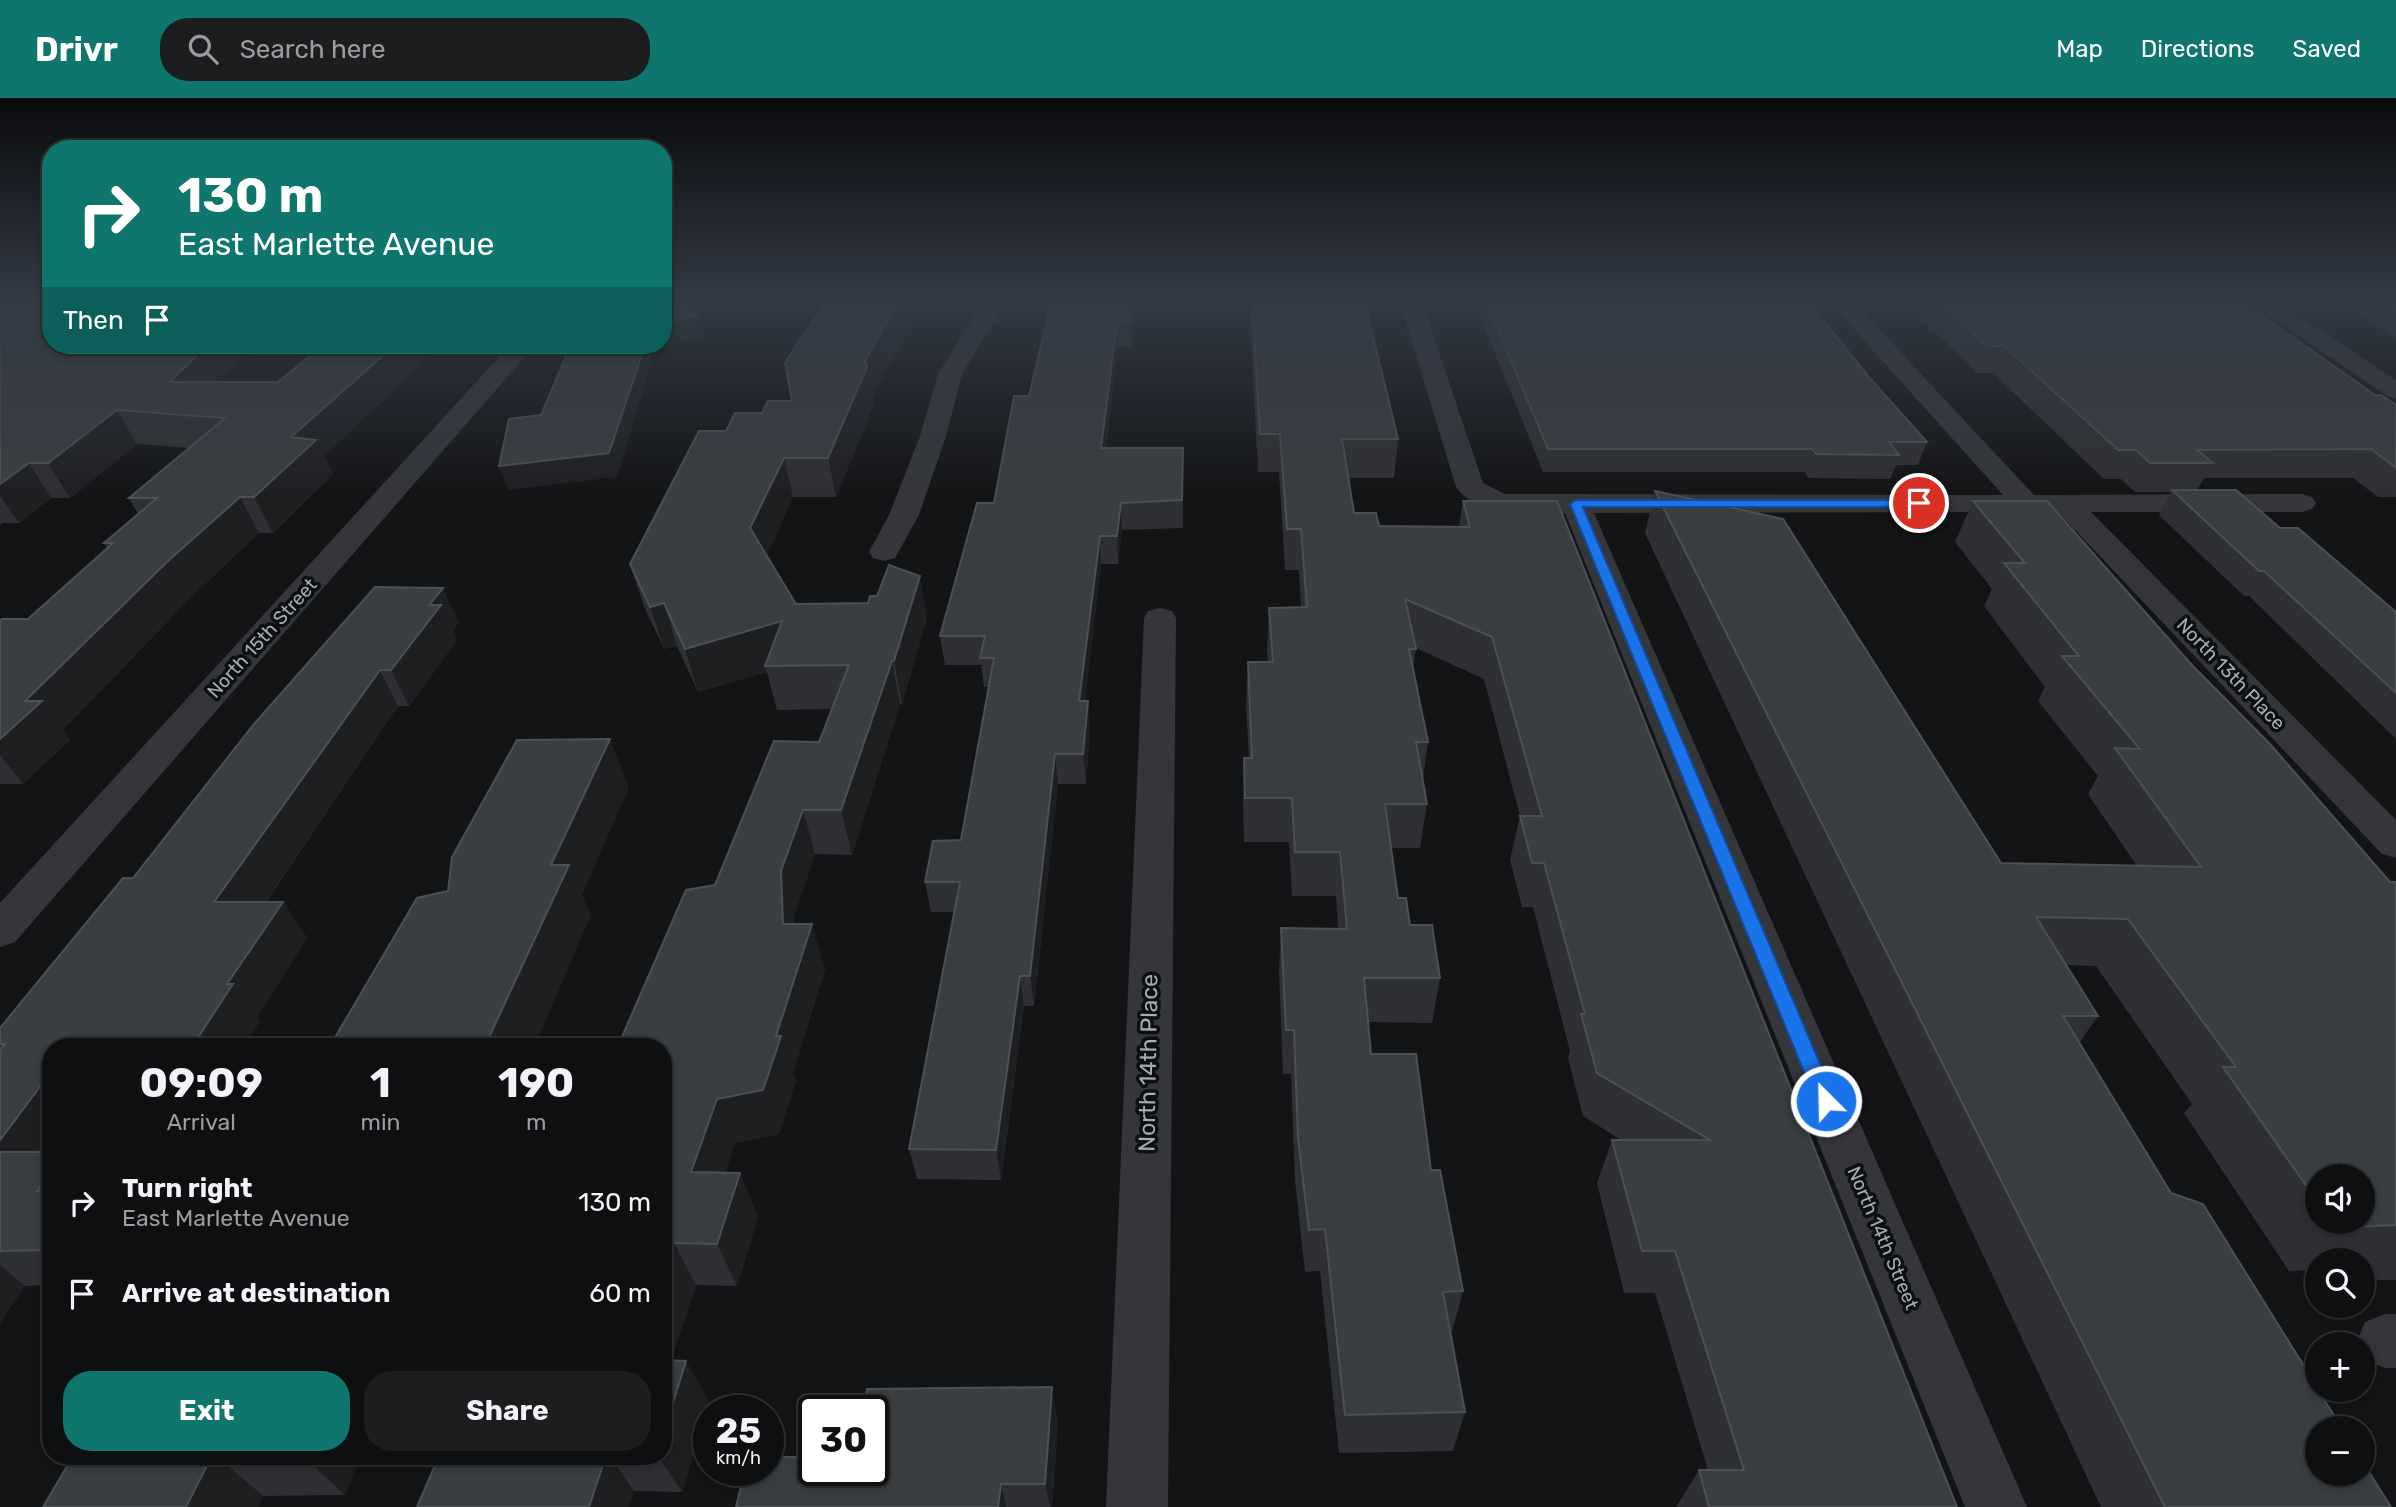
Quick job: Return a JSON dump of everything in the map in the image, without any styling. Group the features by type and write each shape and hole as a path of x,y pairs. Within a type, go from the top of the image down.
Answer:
{"street":[{"name":"North 15th Street","path":"0,932 505,365"},
{"path":"884,552 908,504 933,436 950,374 956,365"},
{"path":"1431,365 1470,486 1482,496 1514,504 2302,503"},
{"path":"1899,365 2026,503"},
{"path":"2356,365 2396,391"},
{"name":"North 13th Place","path":"2066,503 2396,845"},
{"name":"North 14th Street","path":"1576,504 1996,1507"},
{"name":"North 14th Place","path":"1137,1507 1160,618"}],"building":[{"path":"0,365 187,365 170,382 278,382 299,365 373,365 291,437 316,440 254,497 240,497 168,561 25,701 42,701 0,739 0,621 28,619 113,543 104,543 157,498 129,498 225,418 117,410 48,463 29,463 0,484"},
{"path":"563,365 638,365 609,453 499,466 509,419 541,415"},
{"path":"785,365 866,365 828,458 784,458 750,528 796,604 868,603 870,596 877,596 889,565 920,576 894,661 841,810 803,810 781,871 783,924 812,924 776,1036 781,1036 763,1090 717,1099 691,1172 740,1173 717,1244 674,1243 672,1249 672,1038 621,1038 686,890 715,885 774,741 819,742 849,665 765,666 782,621 685,649 664,603 650,607 630,564 699,431 726,431 735,413 762,413 768,401 792,401"},
{"path":"1036,365 1112,365 1101,448 1183,448 1182,500 1121,503 1117,536 1100,536 1079,701 1088,701 1083,754 1055,754 1030,976 1020,976 996,1150 909,1149 960,882 925,882 933,841 961,840 994,658 980,658 985,636 940,636 977,503 994,503 1014,396 1029,396"},
{"path":"1256,365 1380,365 1398,439 1342,439 1354,513 1376,513 1379,526 1470,527 1463,501 1557,501 1957,1507 1709,1507 1699,1470 1744,1470 1675,1251 1642,1251 1612,1140 1710,1140 1597,1073 1581,1014 1585,1014 1544,863 1532,863 1520,816 1542,816 1492,637 1405,599 1416,649 1409,649 1428,742 1416,742 1427,804 1385,804 1398,898 1406,898 1410,925 1432,925 1440,978 1364,978 1371,1054 1416,1054 1431,1170 1440,1170 1463,1291 1443,1292 1465,1412 1345,1415 1325,1229 1309,1230 1298,1138 1294,1030 1286,1030 1281,928 1347,929 1340,852 1295,852 1292,798 1245,798 1244,758 1252,758 1248,662 1273,662 1269,608 1307,607 1301,529 1287,529 1280,434 1260,434"},
{"path":"1513,365 1859,365 1927,442 1889,442 1899,455 1816,454 1812,449 1548,449"},
{"path":"2025,365 2332,365 2375,395 2381,395 2396,405 2396,468 2371,449 2197,450 2213,463 2150,463 2136,450 2118,450"},
{"path":"2172,490 2236,490 2280,528 2298,528 2396,612 2396,693 2264,571 2259,571"},
{"path":"1655,491 1783,519 2001,863 2201,867 2115,748 2140,749 2062,656 2079,656 2004,563 2025,563 1973,501 2047,501 2191,664 2270,744 2390,882 2396,882 2396,1225 2375,1226 2375,1164 2305,1164 2305,1184 2223,1067 2236,1067 2128,919 2036,917 2098,1016 2063,1016 2171,1193 2203,1204 2305,1368 2305,1402 2326,1402 2334,1416 2305,1416 2305,1486 2375,1486 2375,1482 2391,1507 2165,1507"},
{"path":"375,587 443,588 429,605 441,605 391,670 380,670 214,902 283,902 227,984 233,984 198,1038 42,1038 42,1084 0,1140 0,1050 5,1044 0,1044 0,1028 123,878 133,878 254,724"},
{"path":"610,739 551,865 569,865 489,1038 335,1038 417,898 448,891 452,857 517,740"},
{"path":"0,1152 42,1152 42,1184 37,1191 42,1191 42,1250 0,1251"},
{"path":"672,1360 686,1361 672,1406"},
{"path":"1052,1387 1045,1484 1001,1484 998,1507 736,1507 741,1486 784,1486 784,1457 798,1457 798,1486 889,1486 889,1395 866,1395 867,1389"},
{"path":"68,1465 207,1465 186,1507 43,1507"},
{"path":"435,1465 603,1465 589,1507 417,1507"}],"route":[{"path":"1826,1101 1576,504 1919,503"}]}
